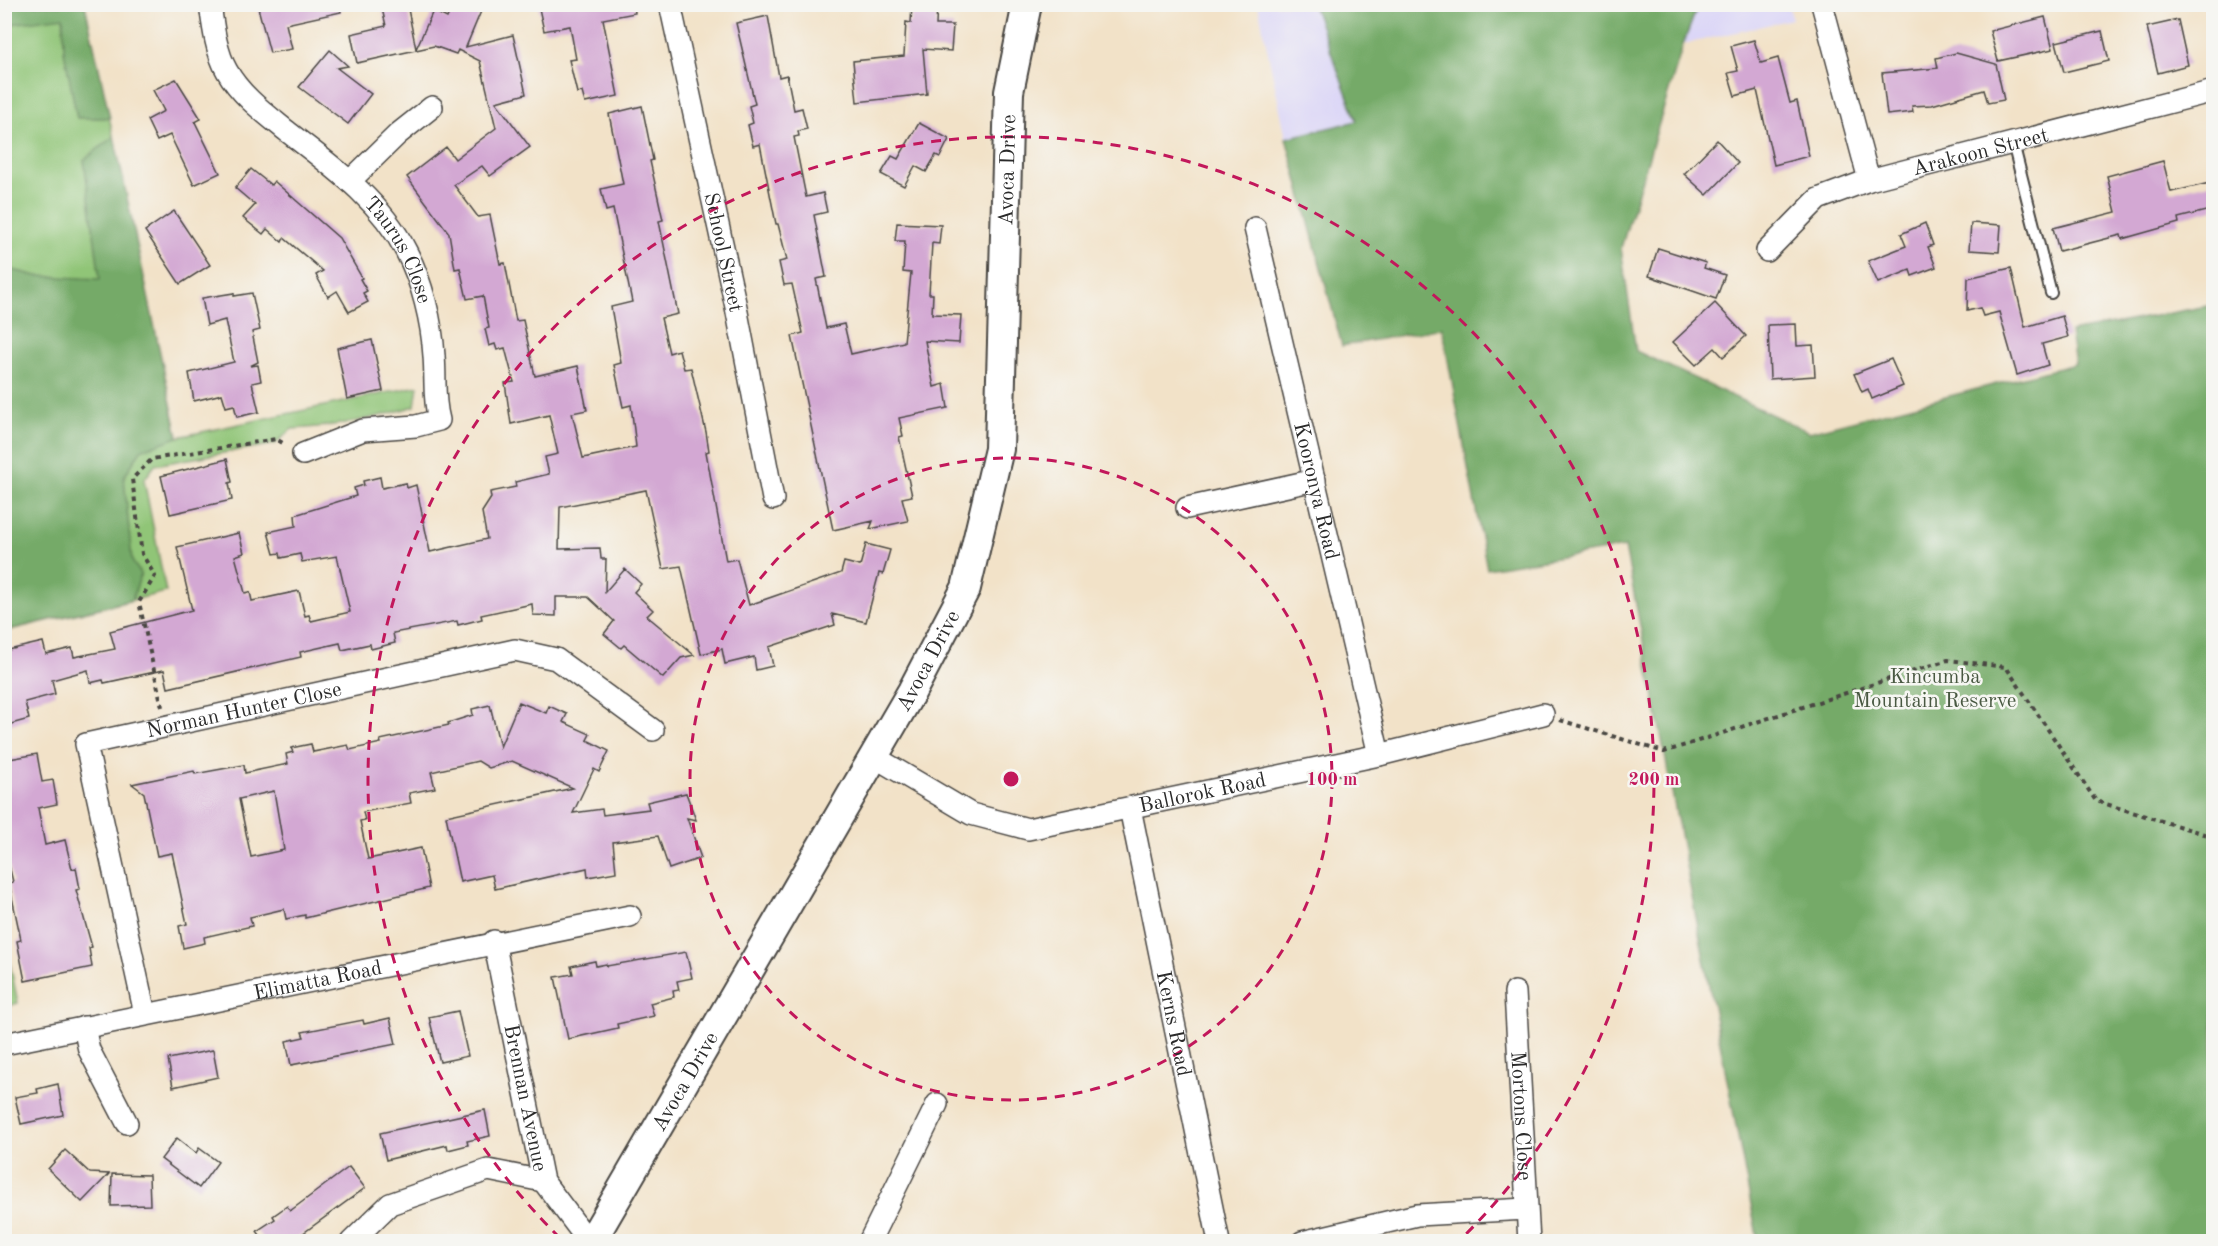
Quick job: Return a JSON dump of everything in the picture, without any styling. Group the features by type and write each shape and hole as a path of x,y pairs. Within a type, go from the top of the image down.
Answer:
{"main road":[{"name":"Avoca Drive","path":"590,1242 912,691 966,588 999,448 1009,92 1027,4"}],"street":[{"name":"Taurus Close","path":"210,4 216,39 226,70 254,105 350,181 387,221 406,251 418,283 434,356 433,393 439,420 416,426 363,430 303,454"},
{"name":"School Street","path":"670,4 736,307 773,499"},
{"path":"1822,4 1869,180"},
{"name":"Arakoon Street","path":"1767,251 1818,199 1869,180 2214,91"},
{"path":"350,181 398,134 432,107"},
{"name":"Kooronya Road","path":"1255,228 1379,755"},
{"path":"1187,507 1314,480"},
{"name":"Norman Hunter Close","path":"145,1014 86,744 515,650 556,659 653,730"},
{"name":"Ballorok Road","path":"873,756 971,814 1028,829 1379,755 1543,714"},
{"name":"Kerns Road","path":"1130,808 1218,1242"},
{"name":"Elimatta Road","path":"4,1044 494,941 630,916"},
{"name":"Brennan Avenue","path":"494,941 543,1181 590,1242"},
{"name":"Mortons Close","path":"1515,992 1529,1242"},
{"path":"84,1027 89,1050 127,1123"},
{"path":"869,1242 938,1104"},
{"path":"351,1242 390,1204 488,1170 543,1181"},
{"path":"1302,1242 1417,1215 1526,1209"}],"lane":[{"path":"2013,143 2051,293"}],"path":[{"path":"166,726 139,602 155,576 142,554 132,479 152,459 276,439 303,454"},
{"path":"1543,714 1664,752 1948,660 2006,667 2097,801 2214,837"}],"shaded area":[{"path":"1789,4 1792,19 1286,138 1258,5"}],"green space":[{"path":"4,5 85,5 110,118 77,118 64,51 63,17 5,25"},
{"path":"5,5 85,5 178,437 418,386 415,406 400,411 339,424 292,429 275,444 155,465 144,480 166,592 5,631"},
{"name":"Kincumba Mountain Reserve","path":"1313,5 1698,5 1683,45 1621,248 1636,351 1809,432 2075,364 2070,332 2213,305 2213,1241 1758,1241 1625,547 1487,569 1442,328 1342,346 1286,138 1357,121"},
{"path":"114,136 178,437 141,450 124,477 132,561 141,574 132,600 5,631 5,268 37,276 100,279 84,160"},
{"path":"4,935 18,1003 5,1007 4,1007"}],"building":[{"path":"257,4 340,4 341,12 286,24 292,49 270,53"},
{"path":"381,4 407,4 416,49 433,11 447,18 453,4 484,4 466,47 513,35 526,94 496,102 530,147 490,176 482,166 454,185 478,217 490,215 500,264 505,263 516,321 523,320 535,376 578,366 587,410 572,413 583,458 636,447 631,405 623,407 614,365 621,363 611,307 632,302 613,209 606,211 601,189 623,184 609,114 642,106 653,160 650,161 663,220 659,221 678,314 661,318 669,353 679,350 684,369 691,368 706,432 709,451 706,452 726,561 737,559 749,605 841,573 844,562 860,566 866,544 890,550 883,574 879,573 866,622 832,614 835,625 769,647 773,666 756,670 754,657 725,664 722,649 701,654 681,566 663,569 646,490 560,507 559,549 600,548 601,559 606,559 605,592 625,569 641,584 634,592 653,610 647,616 694,655 681,658 663,678 624,645 621,648 604,634 614,621 588,597 556,597 556,616 533,615 532,604 481,615 482,619 458,625 457,621 393,633 395,643 371,649 370,644 342,650 340,643 300,652 301,657 168,688 164,670 104,683 103,680 90,683 88,670 52,680 55,694 25,702 29,719 4,726 4,651 43,642 46,654 72,648 74,657 115,649 110,631 192,610 177,547 239,533 244,553 235,556 245,593 250,592 252,601 299,591 305,616 309,615 311,621 350,612 337,556 302,562 300,554 281,558 280,553 274,554 268,532 296,526 295,515 356,496 354,488 364,485 363,481 380,477 382,488 406,483 407,488 416,485 430,552 487,539 482,512 491,498 490,492 516,487 515,482 549,474 545,457 558,454 549,415 511,424 505,383 514,382 505,348 497,350 495,344 489,346 485,329 489,328 483,296 467,299 460,268 455,269 449,233 407,177 446,147 455,159 496,128 480,61 458,50 456,54 434,46 357,63 351,34 386,26"},
{"path":"538,4 634,4 635,13 603,19 618,96 585,103 582,92 577,93 569,60 576,59 570,26 544,31"},
{"path":"912,4 937,4 936,25 953,25 951,51 923,49 927,94 857,102 853,61 904,56 906,22 911,23"},
{"path":"768,16 779,77 787,75 794,110 802,108 807,129 798,131 799,136 794,137 806,197 823,193 827,212 814,215 826,277 816,279 826,328 844,324 851,354 904,342 911,273 903,272 905,241 895,241 897,223 941,225 939,244 932,243 929,294 933,294 932,314 961,315 959,343 925,341 934,387 944,384 948,408 899,418 903,436 899,437 912,496 902,498 908,521 870,529 873,521 833,530 792,336 803,333 792,284 784,285 779,262 787,260 778,224 776,224 760,144 753,146 748,125 753,123 749,106 755,104 736,23"},
{"path":"2045,17 2053,49 1998,61 1990,31"},
{"path":"2178,20 2188,65 2158,73 2147,27"},
{"path":"2102,31 2109,61 2064,72 2056,42"},
{"path":"1754,40 1761,63 1778,58 1790,103 1797,101 1809,156 1774,165 1757,90 1735,96 1728,73 1738,71 1731,46"},
{"path":"330,50 348,66 337,68 371,94 348,124 299,87"},
{"path":"1956,53 1996,64 2004,100 1988,103 1984,90 1932,105 1912,106 1913,112 1887,115 1882,73 1938,68 1936,58"},
{"path":"176,79 201,119 195,122 220,173 194,185 170,135 157,141 147,120 164,111 153,90"},
{"path":"919,123 949,139 940,157 936,155 926,172 915,166 904,186 881,174 892,156 898,159"},
{"path":"1717,140 1738,163 1707,195 1684,174"},
{"path":"2163,161 2171,192 2214,182 2214,209 2178,218 2179,223 2122,239 2121,235 2059,251 2053,228 2116,212 2107,176"},
{"path":"251,169 271,185 274,181 339,238 362,278 360,279 367,291 363,293 368,302 349,312 337,291 328,297 316,275 323,271 284,238 282,242 267,229 263,234 243,218 255,205 235,188"},
{"path":"174,211 210,265 180,284 145,231"},
{"path":"1925,223 1933,245 1928,247 1936,267 1912,276 1910,270 1878,283 1868,261 1906,246 1901,234"},
{"path":"1971,223 2001,225 1999,252 1969,250"},
{"path":"1658,248 1706,263 1704,268 1725,275 1716,299 1649,276"},
{"path":"2011,268 2025,327 2062,316 2068,337 2042,344 2048,365 2017,375 1999,312 1983,316 1980,308 1967,311 1968,278"},
{"path":"234,293 234,296 252,293 260,330 252,332 258,362 250,366 258,365 261,381 252,383 259,412 237,417 234,405 226,407 222,394 194,401 189,373 234,362 225,320 207,325 202,298"},
{"path":"1715,303 1746,336 1723,357 1715,348 1696,365 1673,342"},
{"path":"1796,324 1797,346 1813,345 1815,376 1770,379 1768,325"},
{"path":"372,340 383,391 347,399 337,348"},
{"path":"1891,359 1903,386 1872,399 1868,389 1862,392 1854,374"},
{"path":"227,459 232,482 229,483 232,500 170,514 161,476"},
{"path":"519,702 546,713 549,706 567,714 563,722 590,734 587,740 609,751 599,772 594,769 573,813 602,809 603,815 649,809 647,802 686,793 696,820 687,818 701,858 669,869 658,836 613,842 616,872 588,877 587,868 495,889 492,875 460,882 446,816 573,788 512,761 489,768 478,761 431,772 435,788 409,793 411,803 363,812 365,820 360,821 368,859 421,848 429,888 305,918 305,915 286,919 284,909 250,917 252,926 204,937 205,943 183,948 179,926 187,924 172,853 157,856 144,793 132,784 194,771 195,774 244,765 245,773 288,764 286,754 293,752 291,748 311,744 313,752 348,745 350,750 381,743 380,740 449,725 448,723 473,715 472,709 490,705 500,747","holes":["274,791 284,850 251,857 239,799"]},
{"path":"37,754 42,782 53,780 57,804 38,808 45,845 65,840 72,869 76,868 80,889 76,890 92,947 89,948 92,967 25,981 17,941 21,940 9,883 13,882 4,844 4,760"},
{"path":"686,952 692,978 677,981 679,990 673,991 674,997 650,1003 654,1016 617,1024 618,1028 568,1039 555,977 573,974 571,966 595,961 596,966 606,964 607,966"},
{"path":"458,1011 468,1056 440,1062 429,1017"},
{"path":"390,1018 396,1044 291,1065 286,1041 304,1037 302,1032 363,1020 364,1024"},
{"path":"213,1050 218,1077 173,1087 168,1059"},
{"path":"58,1084 63,1115 21,1124 15,1097 38,1093 37,1089"},
{"path":"485,1110 490,1136 467,1141 468,1145 448,1150 447,1145 386,1160 380,1133"},
{"path":"177,1138 196,1153 199,1148 218,1162 199,1188 161,1159"},
{"path":"65,1150 90,1173 109,1174 82,1202 48,1169"},
{"path":"349,1167 365,1188 291,1242 265,1242 257,1231 275,1219 273,1216 287,1206 290,1211"},
{"path":"112,1174 149,1175 150,1205 111,1206"}]}
